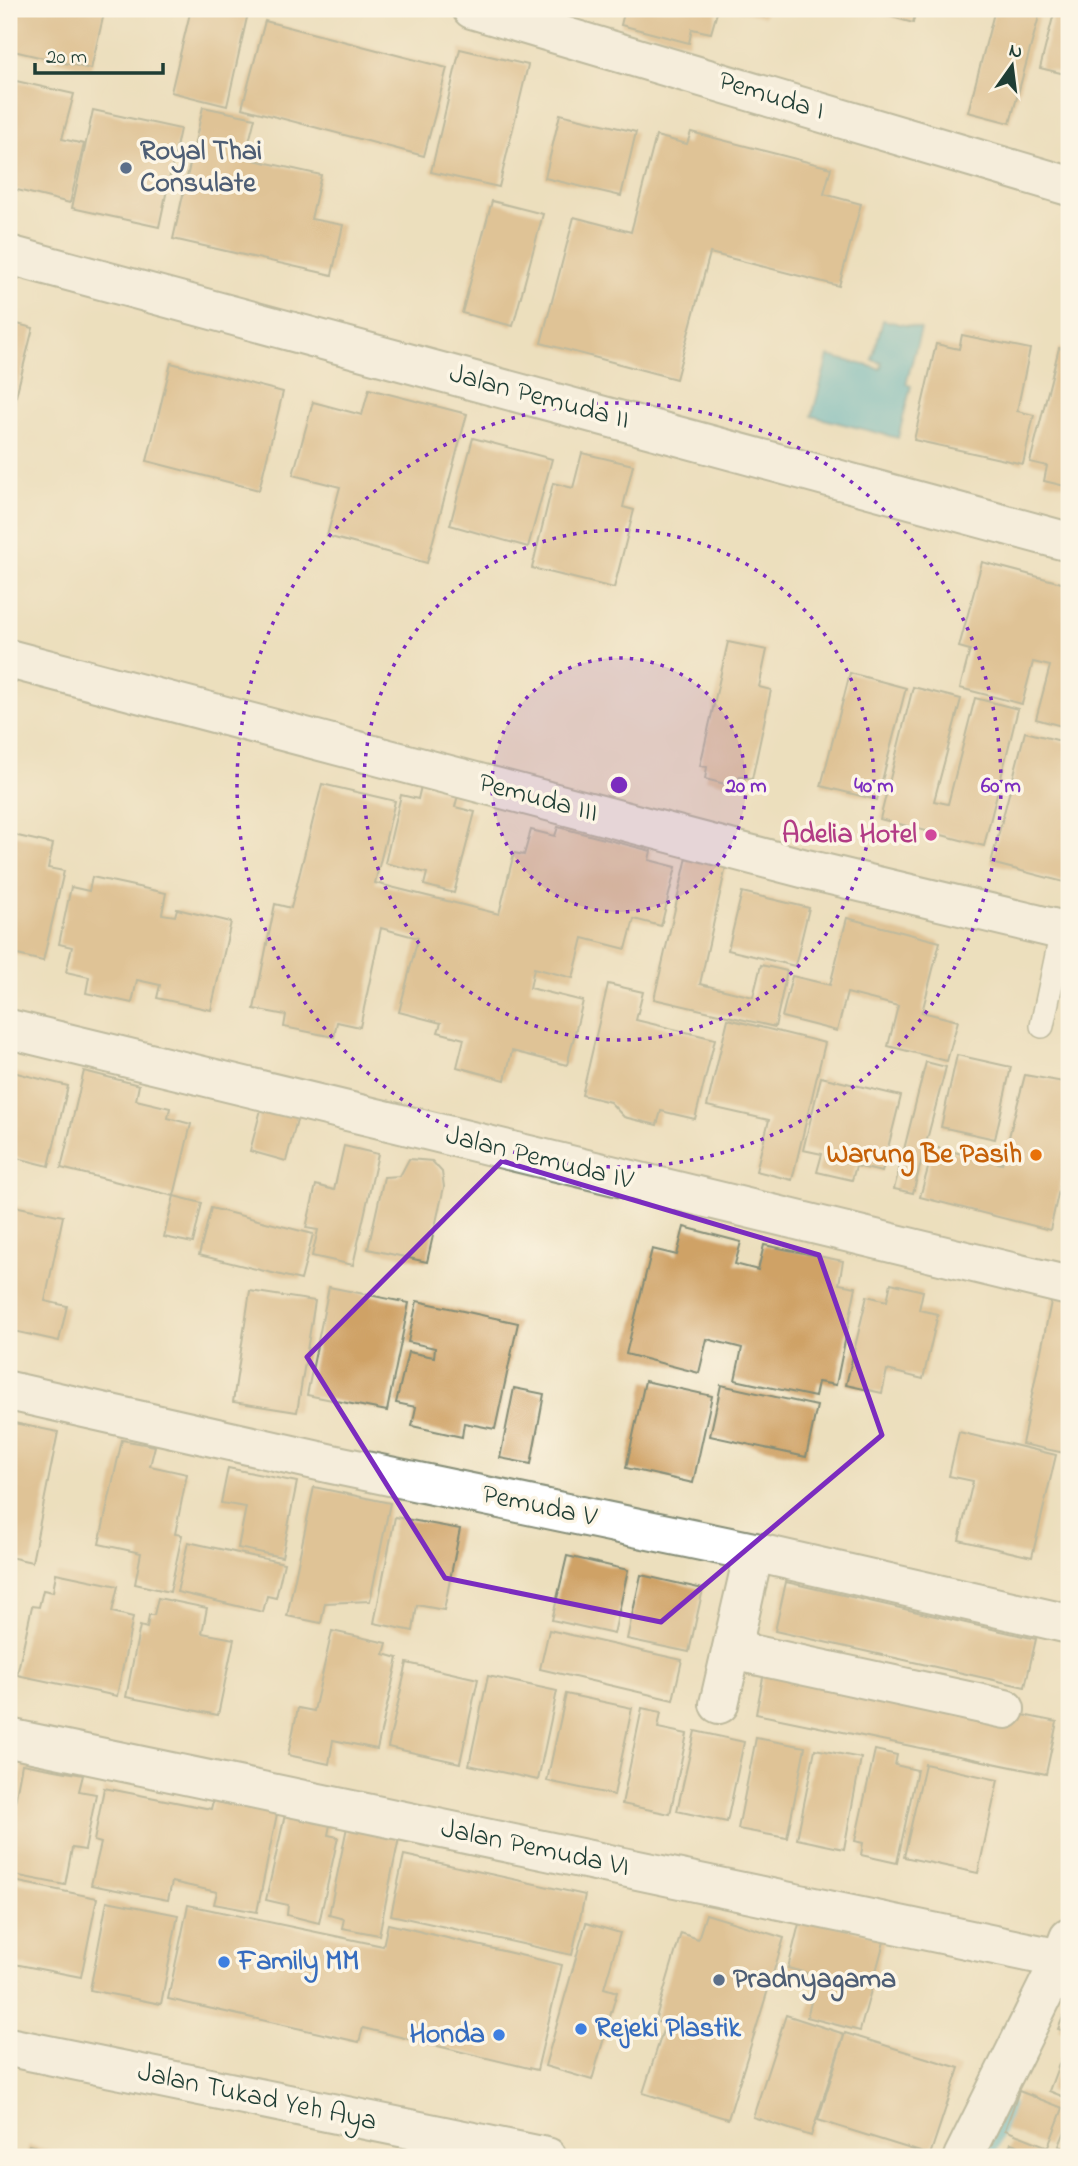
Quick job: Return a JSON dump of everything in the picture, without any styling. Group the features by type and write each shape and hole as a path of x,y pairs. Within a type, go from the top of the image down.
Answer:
{"street":[{"name":"Pemuda I","path":"472,9 1069,186"},
{"name":"Jalan Pemuda II","path":"9,255 1069,542"},
{"name":"Pemuda III","path":"9,659 780,862 1066,932"},
{"name":"Jalan Pemuda IV","path":"9,1030 1069,1286"},
{"name":"Pemuda V","path":"9,1391 332,1464 754,1552 1069,1625"},
{"path":"719,1704 754,1552"},
{"path":"732,1650 1005,1709"},
{"name":"Jalan Pemuda VI","path":"9,1738 1065,1948"},
{"path":"963,2157 1065,1948"},
{"name":"Jalan Tukad Yeh Aya","path":"9,2047 547,2157"}],"lane":[{"path":"1041,1026 1066,932"}],"highlighted area":[{"path":"502,1161 819,1255 882,1435 661,1622 445,1578 307,1357"}],"water":[{"path":"883,320 921,329 906,384 911,386 898,438 812,416 828,356 881,369 882,363 872,360"}],"building":[{"path":"9,9 105,9 91,69 9,50"},
{"path":"191,9 231,9 248,13 227,106 171,92"},
{"path":"625,9 718,9 711,33 692,29 689,43 621,25"},
{"path":"733,9 766,9 764,17"},
{"path":"864,9 916,9 913,23"},
{"path":"995,9 1041,9 1010,123 968,112"},
{"path":"1055,9 1069,9 1069,75 1040,68"},
{"path":"265,21 447,68 424,156 242,108"},
{"path":"460,49 528,65 499,187 431,172"},
{"path":"16,81 74,94 62,139 84,144 70,203 9,188 9,113"},
{"path":"203,107 255,118 245,158 321,175 311,219 343,225 332,275 173,239"},
{"name":"Royal Thai Consulate","path":"93,110 180,129 159,227 72,208"},
{"path":"560,114 636,132 621,196 545,178"},
{"path":"691,132 831,168 824,194 861,204 839,286 710,253 676,379 541,343 574,217 631,232 656,136 687,144"},
{"path":"492,201 543,214 513,326 462,313"},
{"path":"9,322 33,328 10,420 9,420"},
{"path":"962,335 1030,349 1017,411 1034,415 1023,464 914,440 936,344 959,349"},
{"path":"1059,348 1069,350 1069,487 1044,481 1047,466 1030,462"},
{"path":"171,363 283,392 259,490 147,461"},
{"path":"369,389 467,414 427,563 327,536 340,487 293,475 313,402 362,415"},
{"path":"473,438 552,459 528,547 450,525"},
{"path":"582,453 633,465 623,507 634,510 614,588 532,568 553,483 573,488"},
{"path":"982,562 1069,585 1069,728 1036,719 1050,666 1033,662 1022,704 960,688 970,650 959,647"},
{"path":"728,642 767,650 759,687 771,690 752,779 740,776 737,787 705,779 707,767 700,766"},
{"path":"850,673 906,688 877,800 821,786"},
{"path":"913,687 961,699 934,801 948,804 975,698 1018,709 984,846 880,819"},
{"path":"1025,732 1069,743 1069,863 1064,882 991,863"},
{"path":"322,784 395,801 375,883 499,914 514,853 524,855 531,830 555,836 558,827 651,851 649,860 676,867 661,926 634,919 626,949 583,938 573,978 534,968 530,988 583,1001 567,1065 512,1051 505,1080 457,1067 464,1039 438,1032 441,1023 399,1012 418,938 381,928 360,1027 337,1022 334,1037 284,1027 286,1015 254,1009 275,904 291,908"},
{"path":"421,786 458,795 455,807 475,812 454,893 424,885 427,873 385,863 401,795 418,799"},
{"path":"9,834 53,844 48,868 64,871 43,961 9,953"},
{"path":"688,853 727,862 700,984 753,997 761,965 787,971 775,1027 654,999"},
{"path":"92,877 166,893 162,914 175,916 177,909 231,922 211,1010 157,998 160,985 137,980 132,1003 86,993 89,977 66,972 72,947 59,944 71,887 89,891"},
{"path":"742,892 809,908 795,966 728,950"},
{"path":"847,918 940,942 922,1012 958,1021 947,1061 888,1046 898,1006 847,993 837,1031 782,1017 792,976 830,985"},
{"path":"608,984 643,992 636,1020 715,1039 695,1119 661,1111 657,1125 624,1117 610,1102 582,1095"},
{"path":"728,1019 825,1043 792,1180 756,1171 769,1120 707,1106"},
{"path":"957,1055 1011,1067 995,1139 941,1127"},
{"path":"926,1062 946,1067 913,1193 894,1189"},
{"path":"9,1071 68,1086 49,1166 9,1156"},
{"path":"84,1071 139,1085 136,1100 170,1108 168,1118 191,1124 174,1196 61,1168"},
{"name":"Warung Be Pasih","path":"1025,1075 1069,1083 1069,1145 1050,1230 920,1197 934,1147 1002,1164"},
{"path":"821,1077 901,1096 882,1172 856,1166 852,1180 817,1172 822,1154 803,1150"},
{"path":"263,1102 299,1112 286,1161 250,1151"},
{"path":"344,1146 378,1154 353,1265 312,1256 318,1230 306,1228 316,1185 334,1190"},
{"path":"409,1159 432,1161 442,1172 444,1187 427,1262 368,1249 384,1177 400,1176"},
{"path":"174,1196 202,1203 193,1243 164,1237"},
{"path":"9,1205 63,1216 45,1301 67,1306 59,1341 9,1330"},
{"path":"211,1208 313,1234 301,1280 199,1255"},
{"path":"684,1227 741,1242 735,1264 758,1270 764,1245 843,1261 839,1284 856,1287 836,1385 818,1382 815,1397 735,1380 742,1348 707,1339 699,1373 626,1354 652,1249 677,1255"},
{"path":"891,1283 923,1291 919,1310 938,1314 923,1379 887,1370 882,1393 846,1385 867,1296 887,1301"},
{"path":"329,1287 409,1303 387,1411 307,1395"},
{"path":"250,1291 315,1301 297,1412 233,1402"},
{"path":"1053,1292 1069,1295 1069,1454 1022,1444"},
{"path":"417,1301 518,1323 495,1429 464,1423 462,1437 412,1426 416,1407 396,1403 408,1352 434,1357 435,1348 408,1342"},
{"path":"645,1381 712,1396 693,1483 626,1468"},
{"path":"721,1385 817,1406 806,1457 710,1436"},
{"path":"514,1388 544,1394 531,1464 500,1458"},
{"path":"9,1422 58,1432 32,1562 9,1557"},
{"path":"959,1432 1056,1455 1032,1557 959,1540 973,1481 949,1476"},
{"path":"122,1440 155,1446 150,1466 187,1474 175,1534 182,1535 170,1592 135,1584 141,1553 99,1544"},
{"path":"228,1468 297,1482 282,1557 238,1548 246,1507 221,1503"},
{"path":"314,1487 390,1503 370,1601 325,1603 321,1623 287,1616"},
{"path":"395,1517 460,1529 444,1610 417,1605 413,1631 374,1623"},
{"path":"188,1542 284,1563 276,1598 267,1596 263,1612 177,1592"},
{"path":"567,1556 628,1570 614,1634 552,1620"},
{"path":"56,1573 118,1586 112,1612 133,1617 117,1696 17,1675 32,1606 39,1607 43,1590 53,1592"},
{"path":"641,1575 703,1589 689,1652 627,1639"},
{"path":"786,1582 1036,1639 1025,1687 775,1631"},
{"path":"158,1598 207,1608 202,1633 234,1639 218,1715 126,1697 140,1626 147,1628 149,1615 154,1615"},
{"path":"549,1630 682,1660 673,1700 540,1669"},
{"path":"332,1631 387,1643 384,1654 398,1658 377,1749 333,1740 329,1764 288,1755 298,1708 314,1711"},
{"path":"766,1662 1057,1722 1046,1774 756,1714"},
{"path":"407,1663 478,1679 460,1763 388,1747"},
{"path":"488,1676 557,1691 538,1780 469,1765"},
{"path":"566,1694 632,1708 614,1795 547,1781"},
{"path":"642,1708 661,1712 658,1728 687,1734 670,1814 622,1804"},
{"path":"695,1731 744,1742 727,1822 677,1811"},
{"path":"756,1738 805,1747 787,1838 738,1829"},
{"path":"815,1749 861,1758 844,1849 797,1839"},
{"path":"875,1750 897,1755 895,1765 917,1770 897,1863 861,1855 863,1843 855,1841"},
{"path":"22,1764 83,1775 79,1791 96,1794 85,1850 72,1848 65,1885 9,1874 9,1834"},
{"path":"925,1764 998,1780 978,1873 904,1857"},
{"path":"104,1788 211,1809 213,1801 277,1814 257,1912 214,1904 217,1892 172,1882 168,1900 91,1885 101,1843 94,1841"},
{"path":"286,1810 331,1820 328,1835 338,1837 319,1923 287,1915 288,1905 266,1900"},
{"path":"347,1827 399,1838 379,1935 342,1928 344,1919 329,1915"},
{"path":"404,1855 585,1895 572,1955 391,1915"},
{"path":"9,1880 97,1898 81,1977 9,1963"},
{"path":"107,1901 178,1915 161,2004 90,1990"},
{"path":"188,1905 383,1946 388,1924 562,1965 537,2070 363,2028 359,2042 168,1999"},
{"name":"Pradnyagama","path":"706,1914 784,1938 728,2119 643,2093 665,2024 655,2021 681,1933 698,1939"},
{"path":"801,1916 885,1938 860,2031 807,2017 818,1976 788,1968"},
{"name":"Rejeki Plastik","path":"586,1923 620,1933 604,1988 617,1992 592,2080 545,2066"},
{"path":"1069,2003 1069,2033 1058,2029"},
{"path":"786,2015 844,2034 811,2136 753,2117"},
{"path":"845,2033 959,2068 930,2155 818,2120"},
{"path":"1061,2059 1069,2062 1069,2099 1049,2091"},
{"path":"1019,2091 1063,2108 1048,2147 1005,2130"},
{"path":"1069,2121 1069,2150 1059,2146"},
{"path":"1011,2143 1048,2157 1005,2157"},
{"path":"29,2145 73,2156 73,2157 25,2157"}],"waterway":[{"path":"988,2157 1008,2106"}],"place":[{"name":"Royal Thai Consulate","path":"126,168"},
{"name":"Adelia Hotel","path":"931,835"},
{"name":"Warung Be Pasih","path":"1036,1155"},
{"name":"Family MM","path":"224,1962"},
{"name":"Pradnyagama","path":"719,1980"},
{"name":"Rejeki Plastik","path":"581,2029"},
{"name":"Honda","path":"499,2035"}]}
